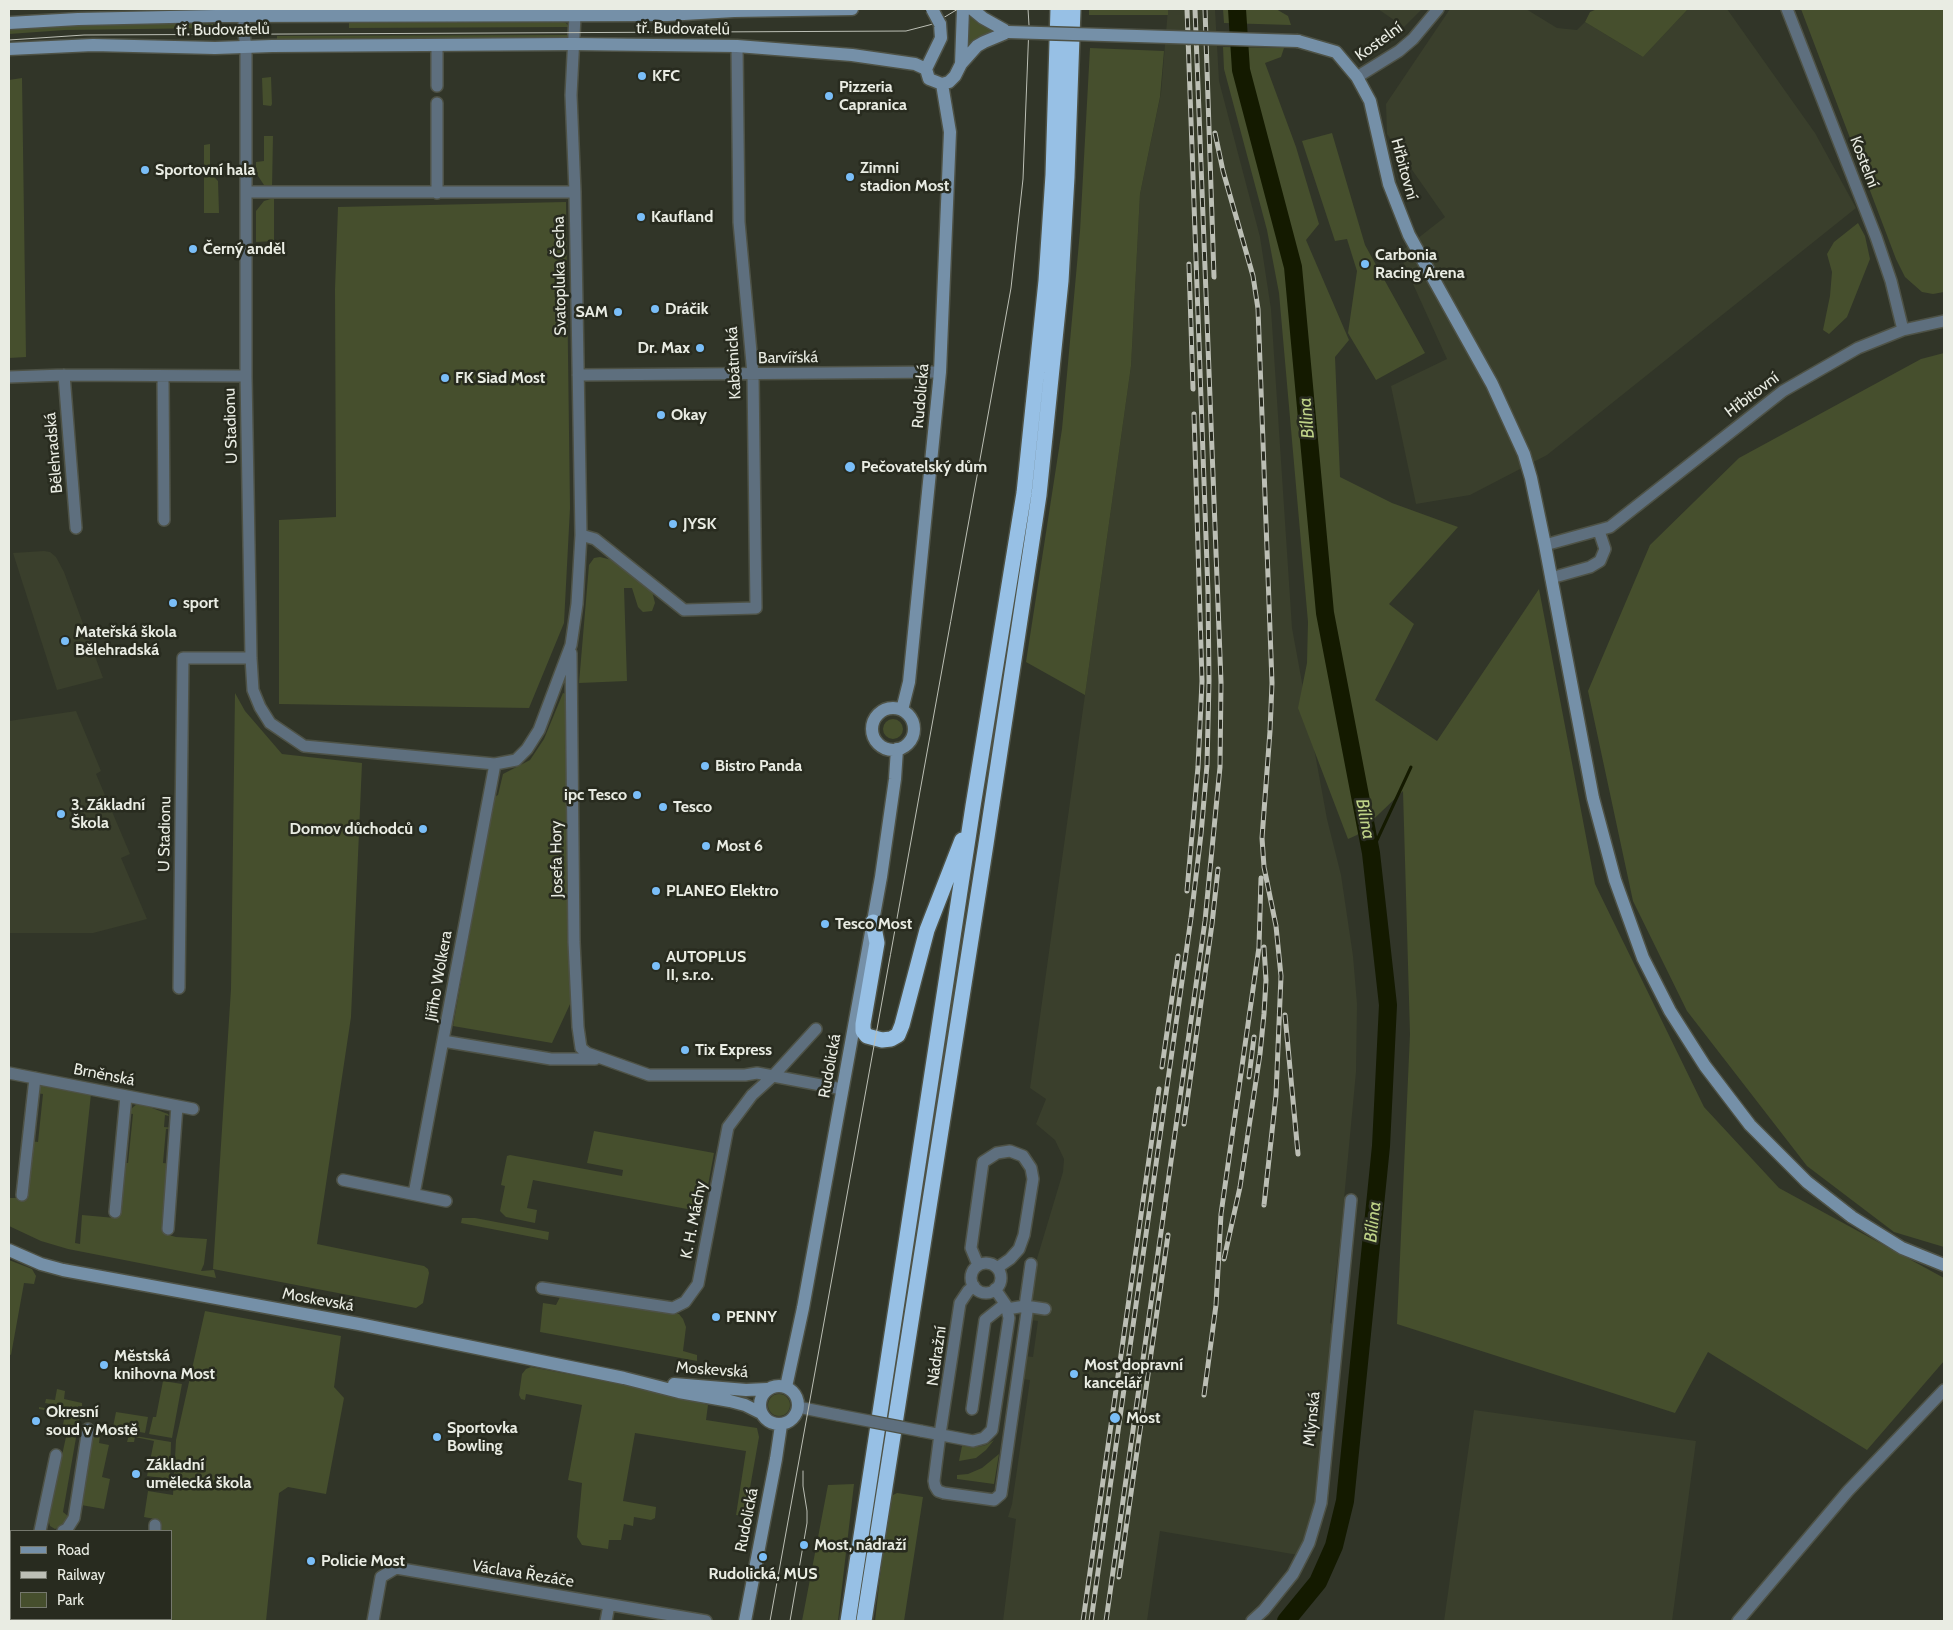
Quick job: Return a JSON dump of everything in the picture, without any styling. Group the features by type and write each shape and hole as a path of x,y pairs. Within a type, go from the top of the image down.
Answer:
{"highway":[{"path":"848,1621 973,806 1024,492 1046,281 1053,175 1058,9"},
{"path":"864,1621 1039,495 1061,281 1073,9"},
{"path":"873,922 877,943 863,1031 867,1036 882,1040 891,1039 898,1034 902,1026 927,930 962,840 973,806"}],"street":[{"name":"tř. Budovatelů","path":"9,23 244,13 575,16 852,9"},
{"path":"932,9 940,24 941,38 926,68 929,79 942,84 949,82 955,76 961,64 977,46 1008,32"},
{"path":"961,64 966,9 1008,32"},
{"name":"Kostelní","path":"1358,77 1399,51 1413,39 1438,9"},
{"name":"Kostelní","path":"1787,9 1876,237 1891,281 1904,330"},
{"name":"U Stadionu","path":"244,13 247,192 246,376 253,690 260,707 270,723 304,746 495,764"},
{"name":"Svatopluka Čecha","path":"495,764 516,760 527,749 539,730 571,645 578,604 581,535 575,192 571,95 575,16"},
{"name":"Hřbitovní","path":"1008,32 1298,41 1336,52 1358,77 1370,101 1388,184 1409,236 1492,384 1524,454 1531,478 1544,545 1610,527 1783,391 1858,348 1904,330 1944,321"},
{"name":"tř. Budovatelů","path":"9,49 93,45 246,47 573,44 736,46 852,55 916,64 926,68"},
{"path":"437,45 437,86"},
{"name":"Kabátnická","path":"581,535 594,539 684,610 756,608 752,374 740,238 736,46"},
{"name":"Rudolická","path":"902,710 909,682 940,372 950,132 942,84"},
{"path":"437,103 438,193"},
{"path":"247,192 575,192"},
{"name":"Barvířská","path":"578,376 940,372"},
{"path":"9,377 64,375 246,376"},
{"name":"Bělehradská","path":"64,375 76,528"},
{"path":"163,377 164,520"},
{"path":"1551,578 1590,567 1600,561 1605,548 1600,531"},
{"path":"1544,545 1593,798 1615,880 1643,958 1670,1011 1705,1066 1750,1125 1807,1182 1852,1217 1902,1248 1944,1265"},
{"name":"Josefa Hory","path":"571,645 574,942 579,1041 581,1048 587,1053 602,1059 649,1075 745,1075 757,1073 842,1089"},
{"name":"U Stadionu","path":"180,988 183,658 251,658"},
{"path":"889,708 902,710 912,719 914,732 908,743 897,749 885,748 873,734 873,728 878,716 882,711 889,708"},
{"name":"Rudolická","path":"786,1387 803,1308 873,922 895,779 897,749"},
{"name":"Jiřího Wolkera","path":"414,1194 495,764"},
{"name":"K. H. Máchy","path":"542,1288 673,1308 685,1302 698,1284 728,1127 752,1095 773,1076 816,1029"},
{"name":"Josefa Hory","path":"443,1041 551,1059 602,1059"},
{"name":"Brněnská","path":"9,1073 193,1109"},
{"path":"22,1194 35,1078"},
{"path":"115,1212 126,1096"},
{"path":"168,1229 178,1106"},
{"path":"978,1265 971,1248 983,1162 997,1153 1010,1151 1023,1156 1032,1168 1033,1179 1024,1235 1019,1249 1010,1259 997,1268"},
{"path":"343,1180 446,1201"},
{"name":"Mlýnská","path":"1252,1621 1264,1610 1293,1574 1309,1544 1321,1503 1351,1200"},
{"name":"Moskevská","path":"9,1250 41,1264 63,1270 359,1324 624,1378 679,1392 730,1401 761,1412"},
{"path":"989,1263 997,1268 1001,1279 996,1289 983,1292 974,1286 971,1281 971,1275 978,1265 989,1263"},
{"path":"1025,1306 1031,1264"},
{"name":"Nádražní","path":"974,1286 968,1291 960,1304 934,1481 938,1491 994,1500 1001,1494 1027,1312 1025,1306"},
{"path":"798,1407 973,1440 984,1438 992,1430 1009,1318 1006,1307 996,1289"},
{"path":"972,1408 985,1320 1006,1307 1025,1306 1045,1309"},
{"name":"Moskevská","path":"624,1378 746,1390 767,1390"},
{"path":"773,1386 786,1387 796,1395 798,1407 795,1417 781,1425 769,1422 761,1412 760,1400 767,1390 773,1386"},
{"path":"1738,1621 1848,1491 1944,1390"},
{"name":"Rudolická","path":"745,1621 781,1425"},
{"path":"65,1530 74,1518 88,1429"},
{"path":"40,1530 56,1455"},
{"name":"Václava Řezáče","path":"373,1621 381,1577 396,1568 706,1621"},
{"path":"606,1621 609,1605"}],"shaded area":[{"path":"1168,9 1215,9 1219,81 1260,237 1271,309 1292,628 1327,819 1341,875 1353,956 1357,1004 1356,1072 1330,1323 1333,1324 1315,1501 1305,1539 1298,1555 1160,1531 1147,1621 1003,1621 1016,1519 1008,1517 1012,1504 1030,1380 1022,1379 1025,1356 1033,1357 1038,1321 1029,1320 1030,1299 1036,1262 1063,1172 1064,1159 1055,1140 1036,1124 1046,1099 1030,1088 1131,366 1140,194 1161,93"},
{"path":"1378,9 1422,9 1404,27"},
{"path":"1450,9 1526,9 1557,28 1577,30 1585,22 1643,57 1688,9 1727,9 1815,133 1856,208 1547,455 1470,495 1416,504 1391,386 1447,359 1399,253 1445,217 1387,134 1386,104"},
{"name":"Mateřská škola Bělehradská","path":"50,552 56,557 64,572 103,678 57,690 13,553"},
{"name":"3. Základní Škola","path":"76,711 101,771 96,774 130,854 121,858 147,919 93,933 9,933 9,721"},
{"path":"1474,1410 1696,1441 1672,1621 1444,1621"}],"green space":[{"path":"1089,9 1168,9 1168,15 1089,15"},
{"path":"1223,9 1276,9 1288,16 1291,25 1224,23"},
{"path":"1597,9 1688,9 1643,57 1585,22 1590,12"},
{"path":"1801,9 1944,9 1944,292 1933,294 1922,292 1905,277 1896,259"},
{"path":"970,16 994,31 969,45 968,44"},
{"path":"117,23 213,24 213,28 65,30 9,34 9,28"},
{"path":"349,23 566,23 569,27 349,28"},
{"path":"570,35 567,39 277,41 277,36"},
{"path":"1223,47 1284,48 1281,57 1265,63 1296,147 1319,224 1306,240 1349,340 1335,357 1340,477 1392,503 1458,527 1389,604 1414,624 1375,700 1437,741 1539,589 1595,884 1704,1107 1779,1188 1944,1278 1944,1361 1867,1450 1708,1352 1675,1413 1397,1324 1410,1034 1403,791 1357,835 1348,839 1298,708 1307,663 1308,622 1279,293 1267,230 1224,69"},
{"path":"1090,48 1164,51 1160,97 1140,194 1131,366 1085,695 1026,662 1062,429 1080,231"},
{"path":"271,77 272,104 271,106 263,105 262,78"},
{"path":"22,78 26,357 9,358 9,80"},
{"name":"Carbonia Racing Arena","path":"1332,133 1365,245 1425,353 1376,380 1348,333 1357,271 1347,239 1335,241 1302,141"},
{"path":"264,136 273,136 272,188 264,185 256,173 256,162 264,161"},
{"path":"210,144 210,173 218,181 219,213 204,213 204,145"},
{"path":"274,198 274,241 256,242 256,211 264,201"},
{"path":"566,202 570,508 564,623 529,708 279,704 279,520 336,517 335,289 338,207"},
{"path":"1858,223 1865,236 1870,259 1847,317 1829,334 1823,330 1830,296 1832,272 1827,254 1834,242"},
{"path":"1944,353 1944,1247 1894,1232 1807,1166 1687,1011 1633,901 1588,691 1650,545 1739,458 1921,359"},
{"path":"600,557 612,560 652,591 655,603 652,611 643,612 638,607 632,588 624,588 627,681 579,683 589,565 594,558"},
{"path":"235,693 245,711 282,754 362,763 351,1017 317,1244 424,1266 428,1269 429,1273 423,1303 416,1308 213,1269 231,989"},
{"path":"563,693 566,694 571,1002 552,1043 453,1026 494,797 498,795 503,774 530,760 544,739"},
{"path":"893,719 900,722 903,729 900,736 893,739 886,736 883,729 886,722"},
{"path":"47,1085 91,1094 75,1243 80,1244 82,1215 115,1218 121,1163 128,1163 133,1114 126,1113 137,1104 144,1105 168,1114 169,1116 165,1115 164,1127 173,1128 166,1129 163,1163 172,1164 165,1234 176,1237 207,1239 204,1264 201,1271 214,1270 216,1278 68,1249 41,1241 9,1226 9,1198 24,1198 31,1141 38,1142 43,1094 36,1093 41,1086"},
{"path":"594,1131 714,1153 703,1212 533,1180 527,1208 537,1210 535,1223 506,1217 500,1211 505,1186 501,1185 507,1156 510,1155 622,1176 623,1170 587,1163"},
{"path":"462,1218 475,1218 549,1232 548,1240 461,1223"},
{"path":"9,1260 32,1269 36,1276 34,1284 24,1283 11,1355 9,1354"},
{"path":"561,1295 679,1314 686,1327 683,1351 697,1355 697,1361 540,1332 543,1303 556,1305"},
{"path":"205,1311 341,1336 334,1387 344,1398 326,1494 288,1487 279,1493 266,1621 172,1620 172,1530 160,1530 160,1520 144,1517 148,1491 173,1495 176,1440"},
{"path":"531,1367 663,1392 708,1405 706,1420 757,1428 759,1437 745,1516 736,1515 746,1451 635,1433 623,1501 656,1507 655,1518 651,1520 634,1517 633,1526 624,1524 621,1540 609,1540 608,1549 582,1545 577,1537 582,1483 568,1480 582,1405 526,1394 525,1400 521,1399 519,1395 522,1374"},
{"path":"163,1381 182,1384 172,1438 149,1434 153,1417 156,1417"},
{"path":"57,1389 65,1391 64,1399 82,1403 82,1406 78,1406 77,1414 80,1415 63,1512 69,1517 62,1526 55,1529 50,1526 48,1519 66,1437 61,1436 65,1414 39,1409 39,1407 50,1409 51,1404 45,1403 46,1399 55,1400"},
{"path":"779,1394 789,1401 790,1405 783,1415 779,1416 769,1409 768,1405 775,1395"},
{"path":"116,1412 148,1417 145,1433 113,1427"},
{"path":"96,1434 100,1435 99,1443 109,1445 102,1477 110,1479 104,1509 81,1505 93,1437"},
{"path":"129,1435 171,1442 170,1479 147,1476 154,1441 135,1437 134,1442 127,1442"},
{"path":"994,1440 976,1458 959,1461 962,1446 977,1447 986,1445"},
{"path":"999,1454 994,1484 957,1479 957,1475 968,1474 982,1468"},
{"path":"854,1484 838,1621 802,1621 828,1485"},
{"path":"897,1493 923,1497 904,1621 875,1621 889,1497"}],"waterway":[{"name":"Bílina","path":"1237,9 1241,70 1293,267 1325,613 1371,853 1388,1005 1381,1146 1345,1501 1334,1546 1318,1582 1286,1621"},
{"path":"1371,853 1411,767"}],"tram line":[{"path":"9,40 84,35 906,31 933,24 958,9"},
{"path":"770,1621 1011,288 1023,179 1028,9"},
{"path":"790,1621 807,1523 803,1471"}],"railway":[{"path":"1091,1621 1191,918 1207,765 1209,681 1208,593 1187,9"},
{"path":"1106,1621 1205,921 1220,767 1221,682 1195,9"},
{"path":"1205,9 1214,277"},
{"path":"1215,133 1223,171 1253,276 1258,309 1272,683 1262,838 1264,867 1276,926 1281,976 1276,1095 1264,1205"},
{"path":"1189,264 1193,389"},
{"path":"1187,891 1198,767 1202,681 1194,414"},
{"path":"1184,1124 1218,869"},
{"path":"1204,1395 1216,1305 1221,1214 1259,947 1261,878"},
{"path":"1224,1259 1240,1187 1260,1054 1266,980 1264,947"},
{"path":"1162,1067 1178,956"},
{"path":"1285,1015 1298,1154"},
{"path":"1249,1077 1254,1037"},
{"path":"1083,1621 1159,1089"},
{"path":"1119,1577 1168,1235"}],"place":[{"name":"KFC","path":"642,76"},
{"name":"Pizzeria Capranica","path":"829,96"},
{"name":"Sportovní hala","path":"145,170"},
{"name":"Zimni stadion Most","path":"850,177"},
{"name":"Kaufland","path":"641,217"},
{"name":"Černý anděl","path":"193,249"},
{"name":"Carbonia Racing Arena","path":"1365,264"},
{"name":"Dráčik","path":"655,309"},
{"name":"SAM","path":"618,312"},
{"name":"Dr. Max","path":"700,348"},
{"name":"FK Siad Most","path":"445,378"},
{"name":"Okay","path":"661,415"},
{"name":"Pečovatelský dům","path":"850,467"},
{"name":"JYSK","path":"673,524"},
{"name":"sport","path":"173,603"},
{"name":"Mateřská škola Bělehradská","path":"65,641"},
{"name":"Bistro Panda","path":"705,766"},
{"name":"ipc Tesco","path":"637,795"},
{"name":"Tesco","path":"663,807"},
{"name":"3. Základní Škola","path":"61,814"},
{"name":"Domov důchodců","path":"423,829"},
{"name":"Most 6","path":"706,846"},
{"name":"PLANEO Elektro","path":"656,891"},
{"name":"Tesco Most","path":"825,924"},
{"name":"AUTOPLUS II, s.r.o.","path":"656,966"},
{"name":"Tix Express","path":"685,1050"},
{"name":"PENNY","path":"716,1317"},
{"name":"Městská knihovna Most","path":"104,1365"},
{"name":"Most dopravní kancelář","path":"1074,1374"},
{"name":"Most","path":"1115,1418"},
{"name":"Okresní soud v Mostě","path":"36,1421"},
{"name":"Sportovka Bowling","path":"437,1437"},
{"name":"Základní umělecká škola","path":"136,1474"},
{"name":"Most, nádraží","path":"804,1545"},
{"name":"Rudolická, MUS","path":"763,1557"},
{"name":"Policie Most","path":"311,1561"}]}
